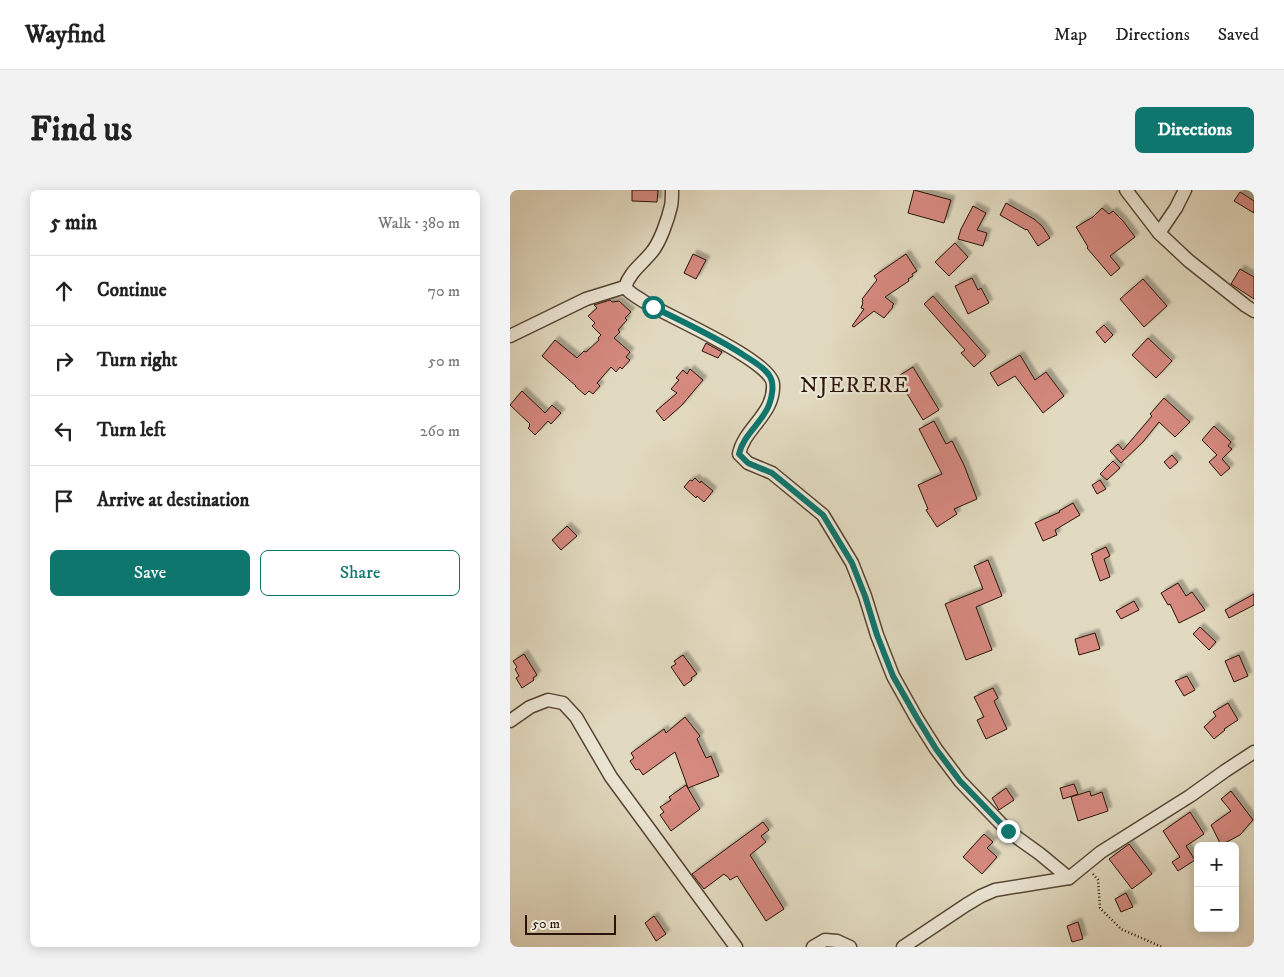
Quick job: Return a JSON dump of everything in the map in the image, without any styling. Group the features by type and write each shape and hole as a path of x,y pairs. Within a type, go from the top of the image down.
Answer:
{"street":[{"path":"625,287 628,278 656,247 661,238 672,204 672,190"},
{"path":"1126,190 1159,233 1189,261 1254,311"},
{"path":"1159,233 1176,208 1185,190"},
{"path":"510,336 586,300 625,287"},
{"path":"625,287 629,292 653,307 724,343 755,362 769,375 773,383 769,404 766,411 742,443 739,454 748,463 772,473 823,515 852,563 893,676 936,749 960,781 1008,831 1069,878"},
{"path":"510,721 530,708 548,700 563,703 576,717 611,776 736,947"},
{"path":"902,947 981,896 996,890 1069,878 1107,848 1190,796 1254,752"},
{"path":"813,947 825,940 837,941 850,947"}],"path":[{"path":"1086,865 1098,880 1100,908 1121,929 1162,947"}],"building":[{"path":"632,190 658,190 657,202 632,201"},
{"path":"914,190 951,200 944,223 908,213"},
{"path":"1240,192 1254,201 1254,213 1234,201"},
{"path":"1006,203 1034,219 1042,226 1050,238 1038,246 1027,229 1000,215"},
{"path":"973,206 986,213 977,230 987,233 983,246 958,239"},
{"path":"1102,208 1109,214 1113,211 1135,237 1110,256 1120,268 1111,276 1087,248 1076,227 1093,217"},
{"path":"955,243 968,257 949,276 935,262"},
{"path":"693,254 706,260 696,279 684,273"},
{"path":"906,254 917,271 908,279 909,281 885,297 894,304 893,307 884,318 874,311 854,327 852,326 864,309 861,308 862,299 877,280 874,276"},
{"path":"1240,269 1254,277 1254,299 1231,284"},
{"path":"972,278 978,290 981,288 989,303 968,314 955,286"},
{"path":"1143,279 1167,306 1144,327 1120,299"},
{"path":"933,296 986,356 974,367 961,353 965,350 924,304"},
{"path":"610,300 612,302 619,301 631,312 618,330 620,332 614,338 630,352 626,357 630,360 622,369 620,367 616,372 611,367 597,383 600,386 593,394 589,391 585,395 542,356 555,340 577,358 584,351 586,352 599,340 598,338 601,335 592,326 595,323 588,316 597,308 594,305"},
{"path":"1104,325 1113,335 1105,343 1096,332"},
{"path":"1148,338 1172,361 1156,378 1132,355"},
{"path":"706,343 722,352 718,358 702,351"},
{"path":"1020,355 1035,380 1046,372 1064,396 1043,413 1015,376 998,386 990,373"},
{"path":"913,367 939,410 923,420 897,377"},
{"path":"690,369 703,380 682,405 664,421 656,411 677,393 671,389 679,380 676,378 683,370 687,374"},
{"path":"522,391 545,413 552,405 561,413 551,424 548,421 535,435 528,428 530,424 510,405"},
{"path":"1164,398 1190,422 1175,437 1159,422 1143,442 1121,463 1110,451 1118,444 1123,450 1152,416 1150,414"},
{"path":"934,421 946,444 952,441 964,465 977,499 954,509 957,514 937,527 926,510 928,509 918,485 942,474 919,429"},
{"path":"1214,426 1231,442 1228,446 1232,449 1222,459 1230,468 1221,476 1209,462 1217,455 1202,440"},
{"path":"1172,455 1178,462 1170,469 1164,462"},
{"path":"1113,461 1120,468 1107,480 1100,474"},
{"path":"695,478 713,491 704,502 697,496 696,498 684,487 690,480 692,481"},
{"path":"1100,480 1106,489 1097,494 1092,485"},
{"path":"1073,503 1080,515 1055,530 1057,535 1043,541 1035,523 1060,512"},
{"path":"567,526 577,536 561,550 552,540"},
{"path":"1106,547 1110,556 1104,559 1110,577 1100,581 1091,554"},
{"path":"988,560 1002,596 976,607 992,650 966,660 945,604 983,589 974,566"},
{"path":"1178,583 1186,596 1192,592 1205,610 1179,623 1170,604 1168,605 1161,593"},
{"path":"1254,594 1254,605 1229,618 1225,610"},
{"path":"1134,601 1139,610 1121,619 1116,611"},
{"path":"1200,627 1216,642 1209,650 1193,634"},
{"path":"1095,633 1100,649 1079,655 1075,639"},
{"path":"524,654 537,675 533,678 534,680 522,688 516,678 519,676 513,661"},
{"path":"683,655 697,674 684,686 671,667 676,664 674,661"},
{"path":"1239,655 1248,676 1234,682 1225,661"},
{"path":"1187,676 1195,690 1184,696 1175,681"},
{"path":"993,688 998,698 994,701 1007,729 986,739 977,720 984,717 974,697"},
{"path":"1228,703 1238,720 1224,729 1214,739 1204,727 1216,716 1213,712"},
{"path":"685,717 700,736 697,739 706,758 711,756 719,776 688,788 675,752 643,775 639,769 636,770 630,761 634,758 631,753 664,729 666,733"},
{"path":"1074,784 1078,794 1063,799 1060,788"},
{"path":"686,785 700,809 671,831 660,815 664,812 660,807 671,800 669,797"},
{"path":"1006,788 1014,800 999,810 992,798"},
{"path":"1090,791 1091,796 1102,792 1108,811 1078,821 1071,797"},
{"path":"1231,791 1253,820 1240,835 1227,842 1220,842 1211,825 1231,811 1221,799"},
{"path":"1190,812 1204,834 1186,846 1194,861 1178,871 1172,862 1180,857 1163,831"},
{"path":"763,822 769,830 761,836 766,842 750,855 784,909 766,921 737,876 730,880 724,874 704,889 692,874"},
{"path":"984,834 993,842 987,848 997,857 982,874 963,857"},
{"path":"1129,844 1152,874 1132,889 1109,859"},
{"path":"1126,893 1133,907 1121,912 1115,899"},
{"path":"654,916 666,934 656,941 645,923"},
{"path":"1078,922 1083,939 1072,942 1067,926"}],"district":[{"name":"NJERERE","path":"855,384"}],"route":[{"path":"653,307 724,343 755,362 769,375 773,383 769,404 766,411 742,443 739,454 748,463 772,473 823,515 852,563 893,676 917,718 936,749 960,781 1008,831"}]}
